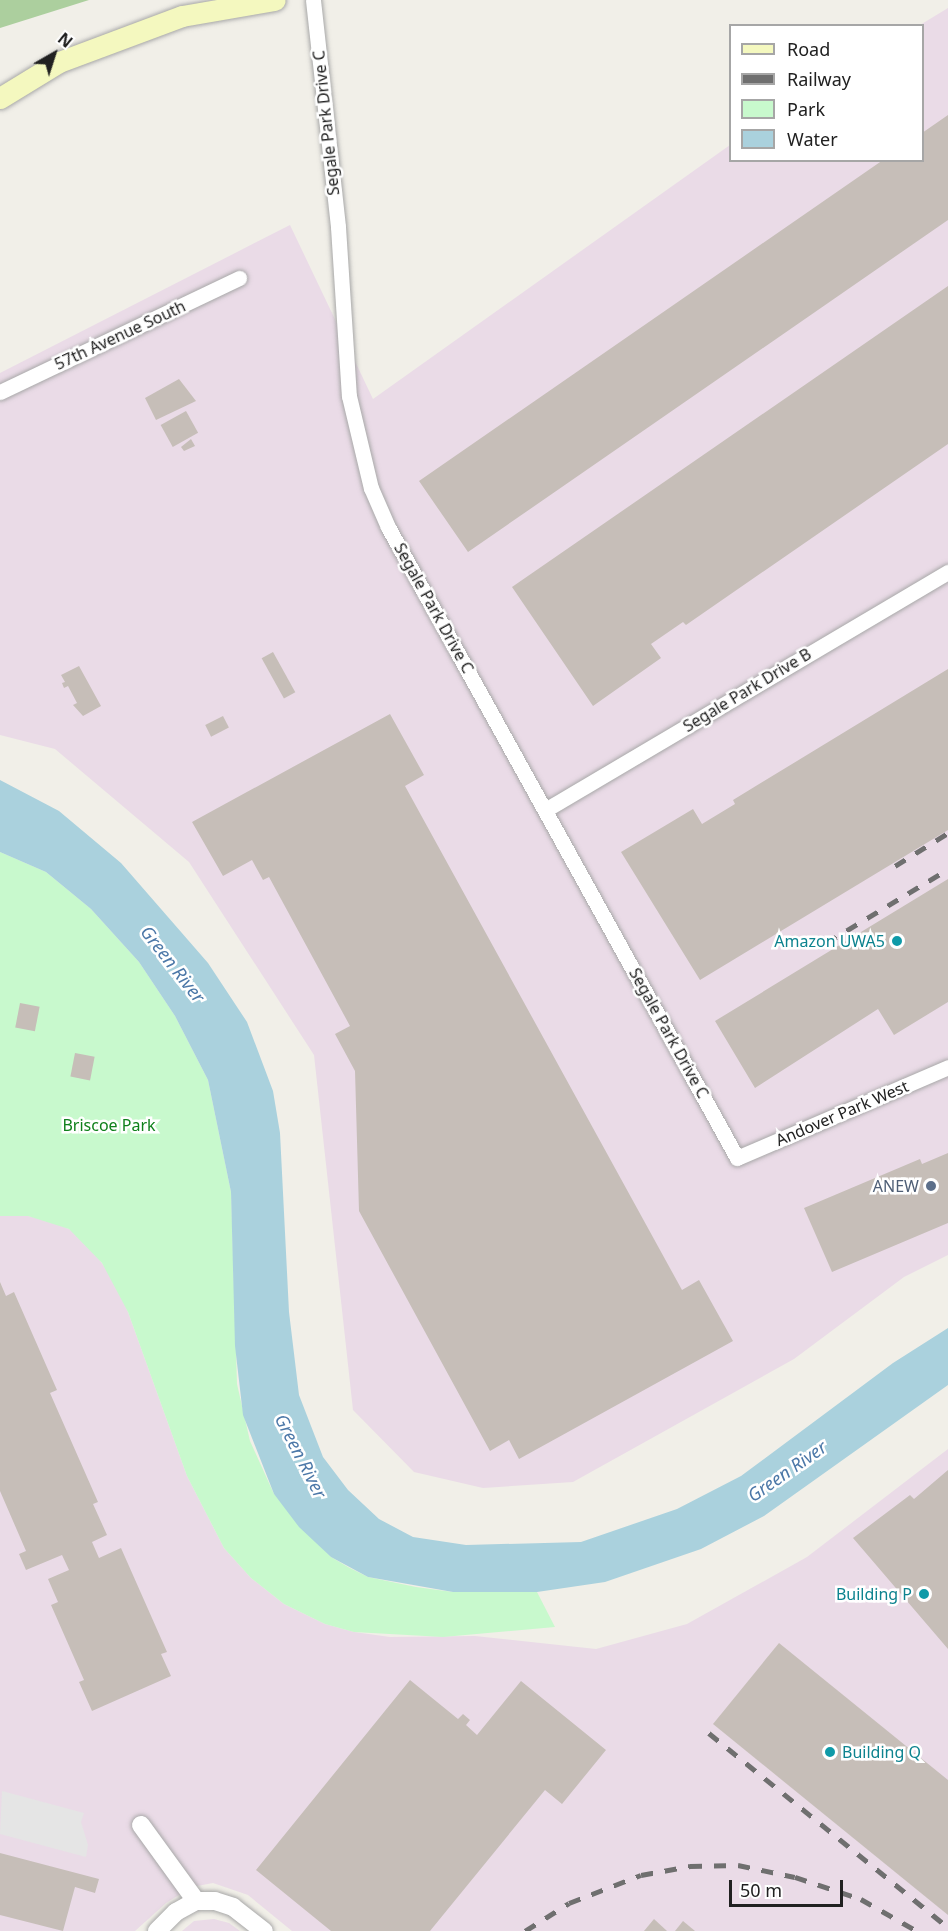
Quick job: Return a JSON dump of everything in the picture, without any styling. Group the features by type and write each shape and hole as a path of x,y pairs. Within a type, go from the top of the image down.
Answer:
{"main road":[{"path":"0,98 59,62 182,16 275,0"}],"street":[{"name":"Segale Park Drive C","path":"313,0 338,226 349,396 368,478 388,527 547,809 737,1158"},
{"name":"57th Avenue South","path":"0,392 239,278"},
{"name":"Segale Park Drive B","path":"547,809 948,572"},
{"name":"Andover Park West","path":"737,1158 948,1067"},
{"path":"141,1825 196,1901"},
{"path":"157,1931 176,1912 196,1901 214,1900 233,1907 264,1931"}],"shaded area":[{"path":"948,8 948,1255 904,1277 794,1359 573,1482 483,1488 414,1472 353,1410 314,1055 189,862 55,749 0,735 0,373 290,225 373,399 729,146 729,162 924,162 924,24 922,24"},
{"path":"0,1216 28,1216 49,1221 69,1229 88,1244 114,1280 128,1312 187,1476 224,1548 251,1578 284,1604 325,1624 354,1632 390,1637 475,1636 596,1649 687,1624 807,1557 948,1449 948,1931 292,1931 248,1895 213,1883 192,1887 166,1903 135,1931 0,1931"},
{"path":"2,1791 84,1813 81,1822 88,1845 86,1857 0,1834"},
{"path":"214,1919 229,1923 240,1931 182,1931 194,1921"}],"green space":[{"path":"0,0 89,0 0,28"},
{"name":"Briscoe Park","path":"0,852 46,872 91,909 139,962 175,1016 208,1080 231,1192 237,1384 250,1441 274,1494 331,1557 368,1577 453,1592 537,1592 555,1627 443,1637 354,1632 325,1624 284,1604 251,1578 224,1548 187,1476 128,1312 102,1263 69,1229 28,1216 0,1216"}],"water":[{"name":"Green River","path":"0,780 59,811 121,863 208,963 247,1022 273,1091 280,1133 289,1312 299,1395 323,1457 348,1490 379,1519 413,1537 466,1545 581,1542 677,1509 741,1476 893,1363 948,1328 948,1385 764,1516 701,1549 605,1582 537,1592 453,1592 368,1577 331,1557 299,1527 274,1494 243,1415 235,1346 231,1192 208,1080 175,1016 139,962 91,909 46,872 0,852"}],"building":[{"path":"948,115 948,220 468,552 419,481 880,162 924,162 924,132"},
{"path":"948,286 948,444 686,625 683,622 651,644 661,658 593,706 512,587"},
{"path":"179,379 196,401 156,420 145,398"},
{"path":"186,411 198,433 173,447 161,425"},
{"path":"191,439 195,446 184,451 181,447"},
{"path":"273,652 295,692 284,699 262,658"},
{"path":"79,666 101,706 83,716 73,705 77,703 68,686 64,688 62,683 65,682 61,675"},
{"path":"948,669 948,830 700,980 621,852 693,809 702,824 735,804 733,800"},
{"path":"390,714 424,775 405,786 682,1290 699,1280 733,1341 519,1459 509,1440 490,1451 359,1211 355,1071 335,1034 350,1026 269,877 263,880 252,860 223,876 192,822"},
{"path":"223,716 229,728 211,737 205,725"},
{"name":"Amazon UWA5","path":"948,879 948,1002 894,1035 878,1009 755,1088 715,1021"},
{"path":"20,1003 40,1007 35,1031 15,1028"},
{"path":"75,1053 95,1057 90,1080 70,1077"},
{"path":"948,1153 948,1223 832,1272 804,1208 920,1159 922,1164"},
{"path":"0,1282 6,1296 14,1292 57,1390 50,1393 98,1502 93,1504 107,1535 92,1542 99,1558 121,1548 167,1652 161,1654 171,1676 92,1711 79,1682 84,1680 51,1605 58,1602 48,1579 69,1570 62,1555 26,1570 19,1554 26,1551 0,1491"},
{"name":"Building P","path":"948,1470 948,1649 853,1538 910,1495 914,1499"},
{"name":"Building Q","path":"779,1643 948,1780 948,1915 713,1724"},
{"path":"410,1680 458,1719 463,1714 470,1720 466,1725 477,1735 521,1681 606,1750 562,1804 545,1790 430,1931 331,1931 256,1870"},
{"path":"0,1853 99,1879 95,1893 75,1887 63,1931 0,1915"},
{"path":"654,1919 667,1931 644,1931"},
{"path":"683,1921 695,1931 675,1931"}],"railway":[{"path":"895,866 948,833"},
{"path":"826,943 948,869"},
{"path":"709,1733 948,1927"},
{"path":"525,1931 569,1903 641,1875 690,1866 738,1865 795,1877 861,1899 917,1931"}],"place":[{"name":"Amazon UWA5","path":"897,941"},
{"name":"ANEW","path":"931,1186"},
{"name":"Building P","path":"924,1594"},
{"name":"Building Q","path":"830,1752"}]}
